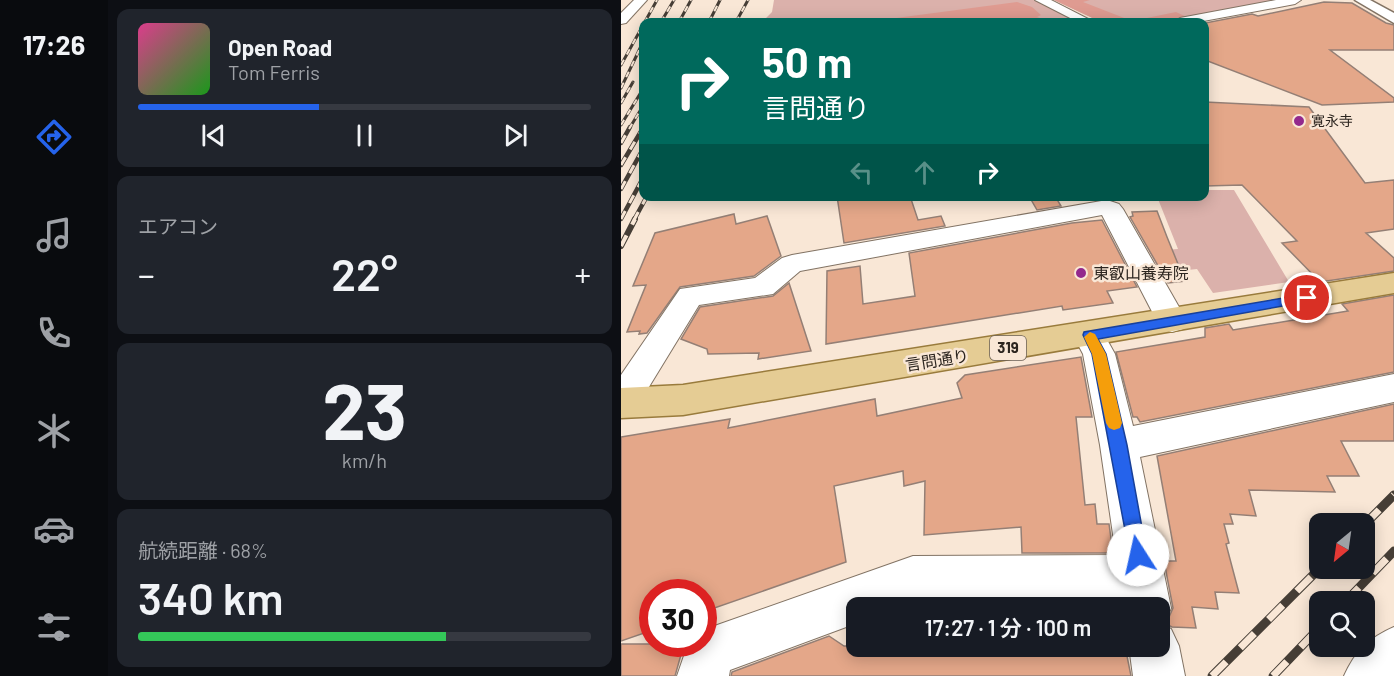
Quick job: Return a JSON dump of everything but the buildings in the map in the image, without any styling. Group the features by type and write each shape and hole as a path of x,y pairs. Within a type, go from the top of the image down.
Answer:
{"main road":[{"name":"言問通り","path":"621,402 683,400 1394,283"}],"street":[{"path":"621,20 641,0"},
{"path":"1041,0 1079,18"},
{"path":"1201,18 1295,0"},
{"path":"1361,0 1394,19"},
{"path":"621,402 690,296 763,286 792,264 1107,207 1111,209 1171,321"},
{"path":"703,676 709,653 913,579 1144,592 1119,445 1099,354 1089,335"},
{"path":"1119,445 1394,388"},
{"path":"1370,676 1394,651"},
{"path":"1156,657 1159,676"}],"shaded area":[{"path":"774,0 1036,0 1073,18 766,18 772,12"},
{"path":"1054,0 1279,0 1183,18 1092,18"},
{"path":"1054,0 1090,0 1083,2 1124,18 1092,18"},
{"path":"1017,2 1032,7 1041,15 1037,17 1041,18 896,18"},
{"path":"1176,12 1189,18 1147,18"},
{"path":"1209,190 1234,190 1289,282 1213,293 1197,269 1161,273 1149,251 1178,249 1159,201 1209,201"}],"railway":[{"path":"647,18 657,0"},
{"path":"663,18 674,0"},
{"path":"681,18 691,0"},
{"path":"711,18 720,0"},
{"path":"738,18 748,0"},
{"path":"621,65 639,32"},
{"path":"621,88 639,50"},
{"path":"621,103 633,82"},
{"path":"621,125 639,96"},
{"path":"629,129 639,113"},
{"path":"621,143 630,127"},
{"path":"621,165 639,135"},
{"path":"621,189 639,156"},
{"path":"621,219 639,185"},
{"path":"634,220 644,201"},
{"path":"621,246 635,219"},
{"path":"1375,514 1394,495"},
{"path":"1356,591 1394,551"},
{"path":"1212,676 1309,579"},
{"path":"1273,676 1309,638"}],"slow traffic":[{"path":"1090,337 1099,354 1114,423"}],"place":[{"name":"寛永寺","path":"1299,121"},
{"name":"東叡山養寿院","path":"1081,273"}],"route":[{"path":"1138,555 1119,445 1099,354 1089,335 1307,298"}]}
